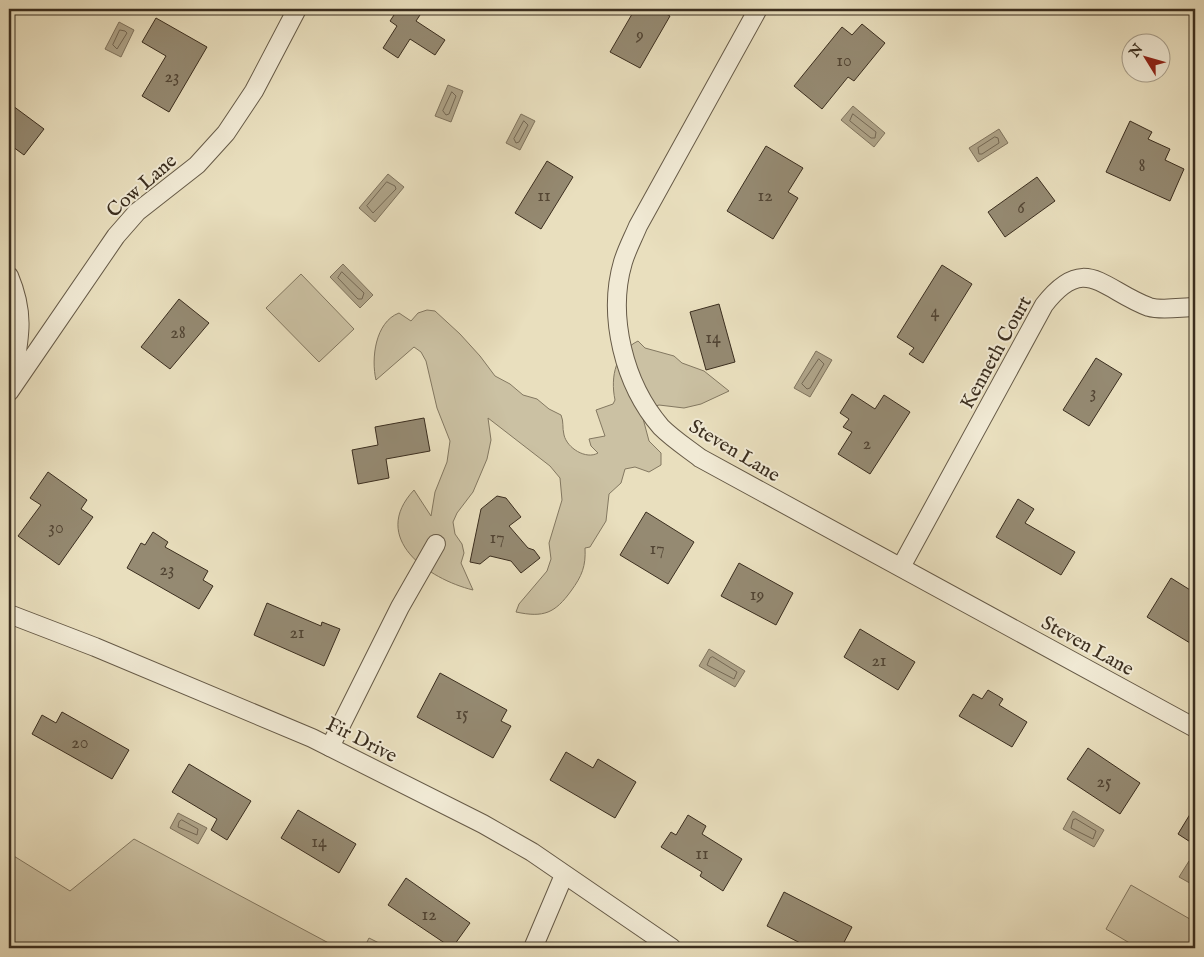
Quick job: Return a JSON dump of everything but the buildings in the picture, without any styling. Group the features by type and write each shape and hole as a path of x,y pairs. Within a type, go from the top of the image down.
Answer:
{"street":[{"name":"Cow Lane","path":"10,390 80,286 121,230 137,212 197,165 226,133 254,91 297,9"},
{"name":"Steven Lane","path":"758,9 638,226 623,262 617,306 622,349 641,398 661,426 674,440 700,458 1195,728"},
{"path":"9,276 14,289 21,328 10,390"},
{"name":"Kenneth Court","path":"901,567 1044,305 1056,289 1064,283 1079,278 1095,279 1151,307 1195,307"},
{"path":"330,747 400,607 436,544"},
{"name":"Fir Drive","path":"9,614 95,647 330,747 483,824 532,852 672,948"},
{"path":"533,948 564,875"}],"shaded area":[{"path":"301,274 354,329 319,362 266,308"},
{"path":"427,310 435,311 460,334 495,376 510,384 523,395 537,399 549,409 561,415 566,440 573,448 583,454 593,455 598,453 591,446 589,439 605,436 596,410 613,404 615,400 613,382 616,366 624,351 638,341 645,348 674,356 682,363 704,371 729,391 701,404 684,408 659,405 641,411 649,441 661,453 661,465 649,472 635,467 625,469 621,483 609,494 606,521 590,547 585,548 583,571 571,591 560,604 548,612 526,614 516,612 519,604 547,571 551,559 549,543 562,500 560,478 550,466 488,418 491,440 487,459 473,492 457,513 453,522 455,534 462,544 464,553 461,563 473,590 456,585 423,566 410,554 401,540 398,524 402,508 414,490 431,516 435,492 447,462 450,441 437,408 426,361 421,352 414,347 376,380 375,352 380,333 391,318 399,313 411,321 418,313"},
{"path":"134,839 338,948 9,948 9,853 70,891"},
{"path":"1131,885 1195,922 1195,948 1138,948 1106,929"},
{"path":"369,938 389,948 364,948"}],"water":[{"path":"119,22 134,30 121,57 105,49"},
{"path":"448,85 463,91 451,122 435,116"},
{"path":"853,106 885,133 874,147 841,120"},
{"path":"521,114 535,121 520,150 506,143"},
{"path":"999,129 1008,143 978,162 969,148"},
{"path":"388,174 404,187 375,222 359,208"},
{"path":"343,264 373,295 360,308 330,277"},
{"path":"816,351 832,360 810,397 794,388"},
{"path":"709,649 745,671 735,687 699,666"},
{"path":"1073,811 1104,830 1094,847 1063,829"},
{"path":"178,813 207,828 198,844 170,828"},
{"path":"1189,861 1195,865 1195,886 1179,877"}]}
